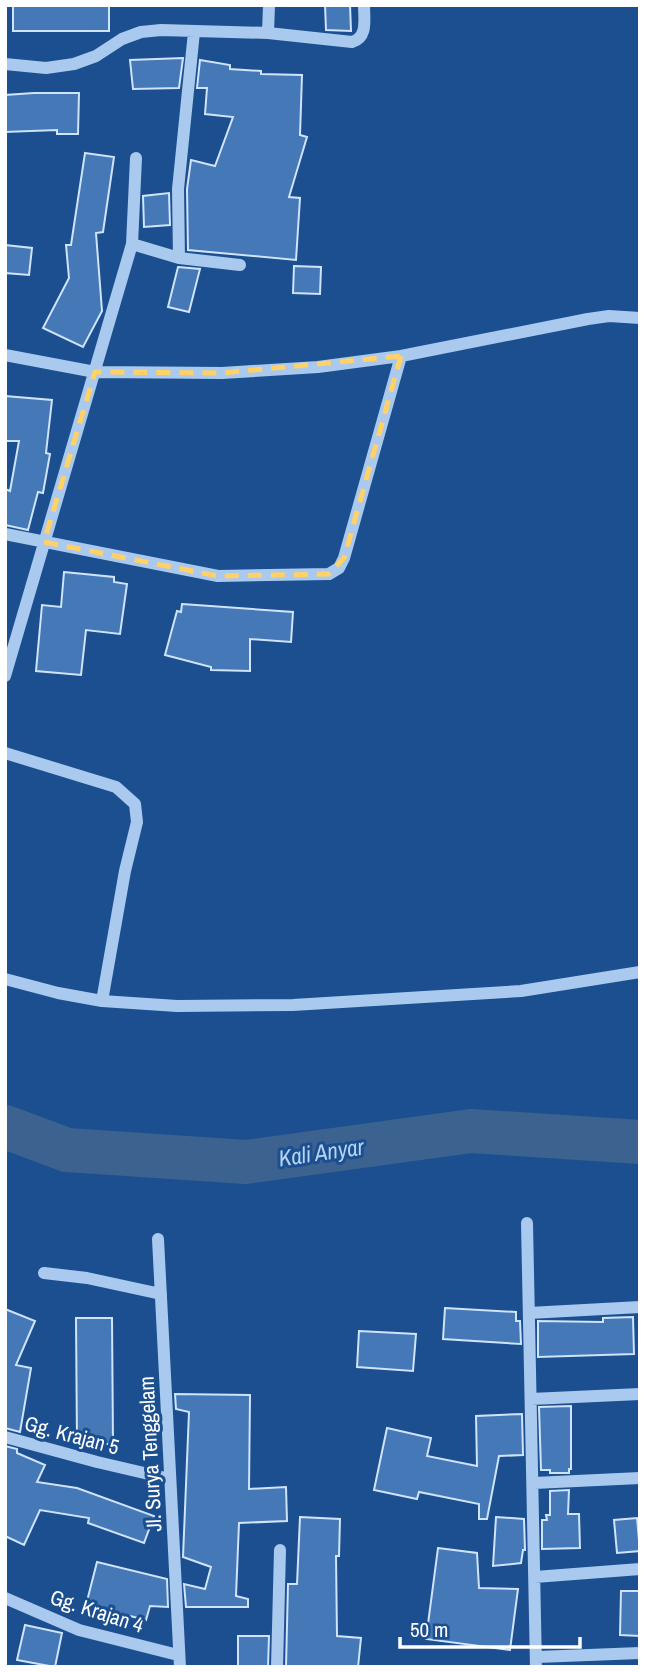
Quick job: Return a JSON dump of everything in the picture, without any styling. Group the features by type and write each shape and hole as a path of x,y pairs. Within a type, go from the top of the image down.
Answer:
{"street":[{"path":"268,33 269,5"},
{"path":"5,64 46,68 74,64 96,56 122,39 141,32 161,30 268,33 352,41 361,38 363,34 364,5"},
{"path":"179,258 178,189 194,32"},
{"path":"5,676 132,244 136,158"},
{"path":"132,244 179,258 240,265"},
{"path":"5,355 95,372 222,373 318,367 401,356 588,319 609,316 640,318"},
{"path":"5,534 218,576 329,574 339,568 344,558 401,356"},
{"path":"5,753 116,787 135,804 137,822 125,872 102,1001"},
{"path":"5,979 102,1001 177,1006 293,1005 521,991 640,972"},
{"path":"527,1223 536,1662 640,1653"},
{"name":"Jl. Surya Tenggelam","path":"158,1239 179,1661"},
{"path":"44,1273 87,1278 161,1294"},
{"path":"529,1313 640,1307"},
{"path":"531,1399 640,1394"},
{"name":"Gg. Krajan 5","path":"5,1437 170,1479"},
{"path":"534,1483 640,1478"},
{"path":"277,1667 280,1550"},
{"path":"535,1577 640,1569"},
{"name":"Gg. Krajan 4","path":"5,1598 79,1630 179,1661"}],"highlighted area":[{"path":"401,356 344,558 329,574 218,576 44,542 95,372 222,373"}],"building":[{"path":"13,5 109,5 109,31 13,31"},
{"path":"325,5 350,5 351,31 326,30"},
{"path":"183,58 179,88 133,89 130,60"},
{"path":"200,60 230,65 230,69 261,71 261,74 302,75 300,135 307,137 289,197 300,198 296,260 188,250 187,189 191,160 215,166 233,117 205,114 207,88 197,88"},
{"path":"79,93 78,134 57,134 57,130 5,132 5,95"},
{"path":"85,153 114,157 103,232 96,233 102,311 83,347 43,328 69,278 66,245 71,245"},
{"path":"169,193 170,225 144,227 143,196"},
{"path":"5,245 32,248 29,275 5,273"},
{"path":"294,266 321,267 320,294 293,293"},
{"path":"178,267 200,269 189,312 168,307"},
{"path":"5,396 52,400 46,453 50,454 43,493 38,492 28,530 5,525 5,489 10,491 19,441 5,441"},
{"path":"64,572 114,577 114,582 127,584 120,634 86,630 81,675 36,671 42,605 61,607"},
{"path":"182,604 293,612 291,642 250,639 250,671 211,670 211,667 165,655 177,611 181,612"},
{"path":"445,1308 516,1312 516,1321 520,1321 521,1344 443,1339"},
{"path":"5,1309 35,1321 16,1365 31,1368 20,1432 5,1428"},
{"path":"633,1317 634,1354 538,1357 538,1321 603,1322 603,1318"},
{"path":"76,1318 112,1318 113,1444 77,1444"},
{"path":"359,1331 416,1334 413,1371 357,1367"},
{"path":"175,1394 250,1395 249,1489 286,1487 287,1521 239,1523 236,1596 248,1599 248,1607 186,1607 184,1584 205,1589 211,1567 183,1557 189,1412 176,1409"},
{"path":"571,1406 571,1469 569,1473 541,1470 539,1407"},
{"path":"522,1414 523,1455 499,1456 487,1519 479,1519 479,1504 419,1492 417,1499 374,1490 387,1428 431,1438 427,1456 477,1466 476,1416"},
{"path":"5,1446 17,1449 17,1453 45,1465 37,1482 77,1488 154,1516 144,1543 88,1523 89,1518 40,1510 24,1545 5,1536"},
{"path":"569,1490 568,1514 579,1514 580,1548 542,1549 542,1520 547,1520 546,1515 550,1515 550,1491"},
{"path":"300,1517 340,1519 339,1556 336,1556 337,1636 361,1638 358,1667 286,1667 288,1584 297,1584"},
{"path":"496,1517 524,1519 525,1550 521,1563 493,1566"},
{"path":"637,1518 640,1551 617,1553 614,1520"},
{"path":"438,1548 477,1553 479,1588 518,1589 510,1650 426,1639"},
{"path":"97,1562 167,1579 168,1607 150,1606 146,1620 86,1605"},
{"path":"621,1591 640,1591 640,1636 620,1635"},
{"path":"25,1625 62,1633 55,1667 17,1660"},
{"path":"238,1636 269,1636 268,1667 238,1667"}],"waterway":[{"name":"Kali Anyar","path":"5,1127 67,1150 246,1162 471,1131 640,1142"}]}
